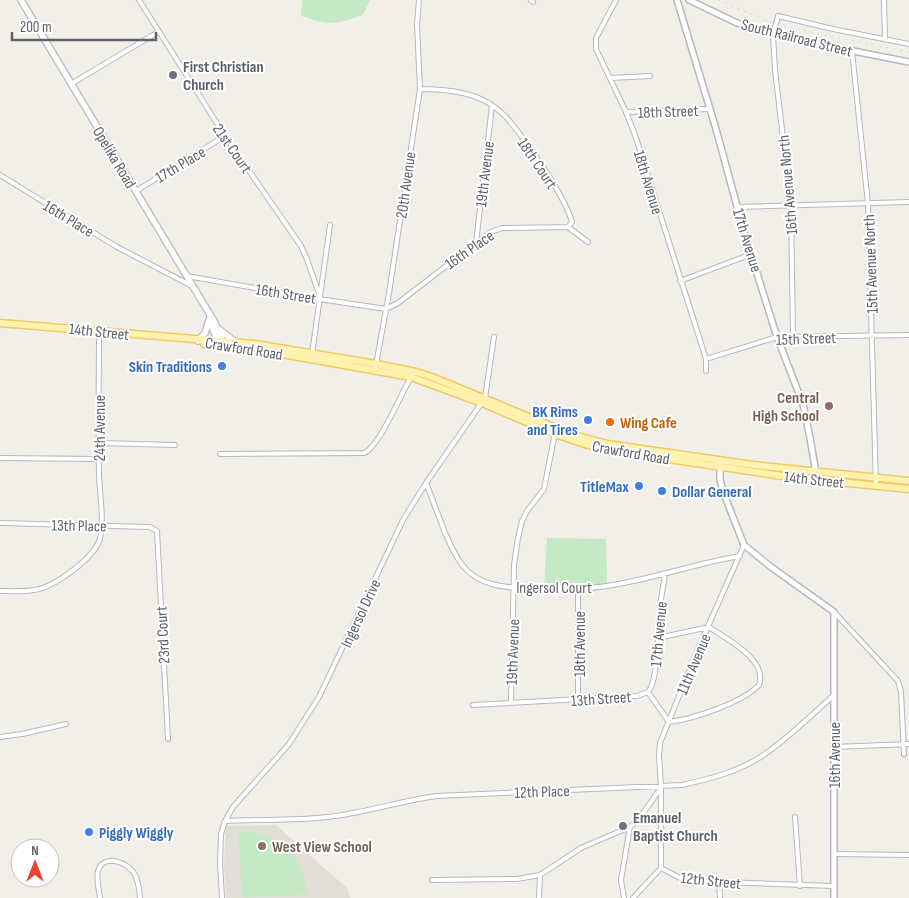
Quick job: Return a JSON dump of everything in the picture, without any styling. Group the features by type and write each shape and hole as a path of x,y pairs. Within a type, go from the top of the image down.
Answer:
{"main road":[{"name":"Opelika Road","path":"20,0 217,327 220,343"},
{"name":"Opelika Road","path":"210,315 211,326 220,343"},
{"path":"198,341 206,333 210,315"},
{"name":"14th Street","path":"0,323 198,341"},
{"path":"217,327 235,342"},
{"name":"Crawford Road","path":"198,341 203,344 235,342 414,374 588,445 615,451 720,464"},
{"name":"Crawford Road","path":"220,343 312,356"},
{"name":"14th Street","path":"720,464 909,481"},
{"name":"14th Street","path":"720,464 812,479 909,490"}],"street":[{"name":"21st Court","path":"139,0 224,136 301,246 321,299"},
{"name":"20th Avenue","path":"376,367 420,89 417,24 419,0"},
{"name":"18th Avenue","path":"616,0 596,38 595,44 626,112 706,359 706,371"},
{"name":"17th Avenue","path":"677,0 737,207 778,337 803,404 814,471 812,479"},
{"name":"South Railroad Street","path":"689,0 737,23 773,34 909,62"},
{"path":"884,0 885,39"},
{"path":"773,34 778,16 909,44"},
{"path":"71,84 158,32"},
{"name":"16th Avenue North","path":"773,34 775,70 791,206 793,337"},
{"name":"15th Avenue North","path":"852,51 868,204 876,486"},
{"path":"610,78 650,76"},
{"path":"420,89 444,90 471,96 492,106"},
{"name":"18th Court","path":"492,106 504,116 549,178 570,215 572,222 568,227"},
{"name":"19th Avenue","path":"476,243 492,106"},
{"name":"18th Street","path":"626,112 710,109"},
{"name":"17th Place","path":"136,191 224,136"},
{"name":"16th Place","path":"0,175 117,246 192,286"},
{"path":"737,207 909,202"},
{"path":"312,356 330,225"},
{"path":"568,227 588,242"},
{"name":"16th Place","path":"386,309 398,303 491,232 502,228 568,227"},
{"path":"680,281 752,254"},
{"name":"16th Street","path":"186,276 386,309"},
{"name":"24th Avenue","path":"99,331 99,459 102,526"},
{"name":"15th Street","path":"706,359 778,337 909,335"},
{"path":"484,401 494,337"},
{"path":"220,454 364,453 373,446 414,374"},
{"name":"Ingersol Drive","path":"225,821 233,807 289,744 319,697 403,520 426,482 484,401"},
{"name":"19th Avenue","path":"511,703 514,565 518,538 522,521 527,511 544,489 556,432"},
{"path":"380,434 386,436"},
{"path":"99,443 175,445"},
{"path":"0,458 99,459"},
{"path":"720,464 724,494 744,545 771,567 834,612 898,681 901,692 906,744 904,754"},
{"name":"Ingersol Court","path":"426,482 455,553 464,567 476,578 492,584 514,588 578,589 613,585 740,556"},
{"name":"13th Place","path":"0,523 150,527 157,531"},
{"path":"0,591 33,591 44,588 58,580 93,551 99,542 102,526"},
{"name":"23rd Court","path":"157,531 168,739"},
{"name":"11th Avenue","path":"661,787 660,743 744,545"},
{"name":"17th Avenue","path":"648,692 654,682 666,574"},
{"name":"18th Avenue","path":"578,589 578,698"},
{"name":"16th Avenue","path":"834,612 834,898"},
{"path":"658,638 709,627 741,649 754,660 760,669 761,680 752,692 700,715 669,722"},
{"name":"13th Street","path":"473,705 637,696 648,692 669,722"},
{"name":"12th Place","path":"225,821 354,814 408,800 436,796 682,785 710,779 760,757 783,740 834,696"},
{"path":"0,737 66,724"},
{"path":"834,748 906,744"},
{"path":"432,880 517,879 540,875 581,848 630,827 639,818 661,787"},
{"path":"661,787 661,868"},
{"path":"795,817 800,886"},
{"path":"222,898 221,834 225,821"},
{"path":"624,898 621,875 630,827"},
{"path":"835,854 909,855"},
{"path":"100,898 97,880 98,869 101,864 117,861 128,865 135,874 140,898"},
{"name":"12th Street","path":"633,898 661,868 684,880 834,886"},
{"path":"539,898 540,875"},
{"path":"719,882 720,898"}],"shaded area":[{"name":"West View School","path":"276,825 348,889 350,898 226,898 224,865 226,826"}],"green space":[{"path":"302,0 370,0 363,15 339,22 326,23 301,15"},
{"path":"547,538 606,539 607,583 577,587 544,588"},
{"path":"238,832 266,836 277,840 287,847 301,867 307,894 244,898 242,895"}],"railway":[{"path":"719,0 772,23 909,52"}],"place":[{"name":"First Christian Church","path":"173,75"},
{"name":"Skin Traditions","path":"222,366"},
{"name":"Central High School","path":"829,406"},
{"name":"BK Rims and Tires","path":"588,420"},
{"name":"Wing Cafe","path":"610,422"},
{"name":"TitleMax","path":"639,486"},
{"name":"Dollar General","path":"662,491"},
{"name":"Emanuel Baptist Church","path":"623,826"},
{"name":"Piggly Wiggly","path":"89,832"},
{"name":"West View School","path":"262,846"}]}
